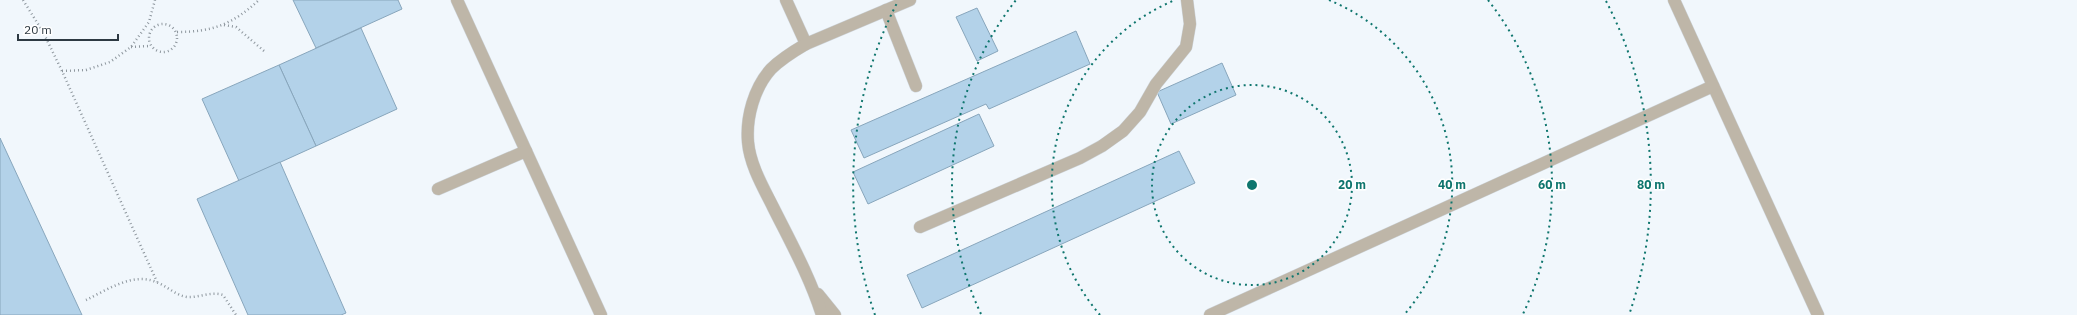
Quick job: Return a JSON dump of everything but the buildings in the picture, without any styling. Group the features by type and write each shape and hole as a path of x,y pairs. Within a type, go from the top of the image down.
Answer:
{"street":[{"path":"457,0 601,315"},
{"path":"786,0 806,44"},
{"path":"822,315 813,287 754,168 748,143 749,116 756,91 771,69 806,44 910,0"},
{"path":"920,227 1080,158 1102,146 1123,131 1140,112 1156,84 1186,47 1190,24 1187,0"},
{"path":"1674,0 1818,315"},
{"path":"886,10 916,86"},
{"path":"1210,315 1713,86"},
{"path":"438,190 526,151"},
{"path":"813,287 835,315"}],"path":[{"path":"23,0 43,32 62,71 157,282"},
{"path":"62,71 86,70 110,62 131,47 149,22 155,0"},
{"path":"177,32 177,42 174,48 168,52 162,53 155,51 150,46 148,39 150,32 154,27 161,24 168,25 177,32 201,32 224,25 244,14 259,0"},
{"path":"224,25 236,27 264,51"},
{"path":"131,47 150,46"},
{"path":"86,300 127,281 144,278 157,282 169,290 187,297 216,293 223,295 236,315"}]}
